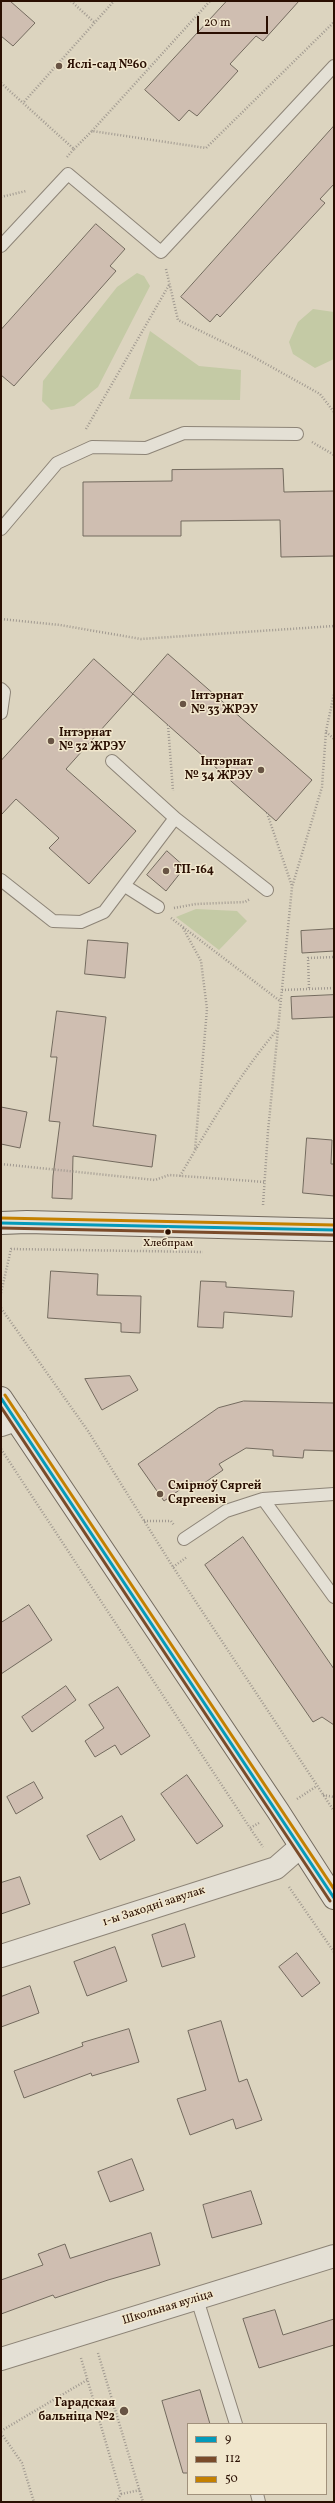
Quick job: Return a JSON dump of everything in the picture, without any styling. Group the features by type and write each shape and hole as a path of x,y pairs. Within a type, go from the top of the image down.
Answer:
{"main road":[{"path":"1,1223 27,1222 334,1230"},
{"path":"1,1398 9,1423 333,1895"},
{"name":"1-ы Заходні завулак","path":"1,1956 276,1868 300,1847"},
{"name":"Школьная вуліца","path":"1,2359 334,2256"}],"lane":[{"path":"1,246 68,174 162,252 334,66"},
{"path":"1,529 57,463 92,447 146,448 184,434 297,434"},
{"path":"1,689 4,692 1,713"},
{"path":"112,761 175,818 267,890"},
{"path":"1,880 53,921 81,922 104,912 126,886 175,818"},
{"path":"126,886 160,909"},
{"path":"184,1539 226,1511 263,1499 334,1494"},
{"path":"263,1499 334,1597"},
{"path":"197,2299 236,2423"}],"path":[{"path":"71,1 95,23"},
{"path":"23,103 114,1"},
{"path":"68,174 60,165 210,1"},
{"path":"92,131 206,148 334,22"},
{"path":"1,83 74,149"},
{"path":"162,252 178,320 250,355 320,394 334,412"},
{"path":"82,434 169,285"},
{"path":"297,434 334,455"},
{"path":"1,619 60,625 141,639 334,626"},
{"path":"262,1213 280,1002 292,887 322,788 326,731 334,694"},
{"path":"168,726 175,818"},
{"path":"326,731 334,739"},
{"path":"267,813 292,887"},
{"path":"160,909 196,904 245,902 267,890"},
{"path":"160,909 280,1002"},
{"path":"183,928 201,961 207,1009 195,1150"},
{"path":"309,988 308,958 334,957"},
{"path":"282,990 334,988"},
{"path":"180,1176 257,1053 278,1029"},
{"path":"1,1164 155,1180 169,1175 265,1182"},
{"path":"1,1293 11,1249 206,1252"},
{"path":"1,1308 88,1431 173,1567 334,1811"},
{"path":"1,1449 250,1828"},
{"path":"323,1795 334,1797"},
{"path":"96,2346 143,2502"},
{"path":"79,2351 121,2494"},
{"path":"34,2502 22,2463 1,2432 87,2380"},
{"path":"116,2502 121,2494 140,2490"}],"green space":[{"path":"137,273 144,276 150,286 98,387 74,406 51,410 42,401 43,381 117,287"},
{"path":"313,309 334,312 334,359 315,368 293,354 289,342 298,322"},
{"path":"150,331 199,366 241,370 240,400 129,399"},
{"path":"196,909 237,911 247,921 219,950 176,917"}],"building":[{"path":"1,1 10,1 35,23 13,46 1,36"},
{"path":"227,1 299,1 263,41 256,36 230,64 238,71 197,116 189,110 179,121 145,90"},
{"path":"334,126 334,184 320,199 325,203 220,317 217,314 210,322 181,297"},
{"path":"96,224 125,249 110,266 116,271 14,386 1,375 1,330"},
{"path":"283,469 284,492 334,491 334,556 281,557 280,520 181,521 181,536 83,536 83,482 172,481 172,470"},
{"path":"168,654 312,780 276,821 133,694"},
{"path":"94,659 133,694 66,769 136,831 89,884 49,848 59,838 16,799 1,815 1,761"},
{"name":"ТП-164","path":"167,851 185,867 166,891 147,875"},
{"path":"334,929 334,951 302,953 301,931"},
{"path":"88,940 128,943 125,978 85,974"},
{"path":"334,995 334,1017 292,1019 291,997"},
{"path":"57,1011 106,1017 93,1126 156,1135 152,1167 73,1156 72,1199 52,1198 53,1176 60,1122 49,1121 57,1057 51,1057"},
{"path":"1,1107 27,1112 20,1148 1,1144"},
{"path":"307,1138 332,1140 331,1164 334,1164 334,1196 303,1193"},
{"path":"51,1271 98,1274 97,1295 141,1296 140,1333 121,1332 121,1323 48,1318"},
{"path":"201,1281 226,1282 226,1287 294,1291 292,1317 224,1312 223,1328 198,1327"},
{"path":"130,1376 138,1390 102,1410 85,1379"},
{"path":"244,1401 334,1403 334,1451 304,1450 303,1458 273,1456 273,1450 246,1448 219,1464 223,1470 197,1488 192,1481 164,1501 138,1464 218,1408"},
{"path":"243,1537 334,1669 334,1725 322,1717 313,1722 205,1565"},
{"path":"29,1605 52,1640 1,1674 1,1623"},
{"path":"66,1686 76,1700 32,1732 22,1717"},
{"path":"118,1687 150,1736 121,1755 115,1745 95,1757 85,1741 104,1728 89,1705"},
{"path":"187,1775 223,1826 197,1844 161,1794"},
{"path":"34,1782 43,1798 16,1814 7,1797"},
{"path":"122,1816 135,1840 100,1860 87,1836"},
{"path":"20,1877 30,1904 1,1914 1,1883"},
{"path":"185,1924 195,1957 162,1967 152,1935"},
{"path":"115,1947 127,1981 87,1996 74,1962"},
{"path":"297,1953 320,1983 302,1997 279,1967"},
{"path":"30,1986 39,2013 1,2027 1,1997"},
{"path":"221,2021 239,2082 247,2079 262,2120 236,2129 233,2119 190,2135 177,2099 206,2090 188,2031"},
{"path":"129,2029 139,2062 92,2076 91,2073 24,2098 14,2071 83,2046 82,2043"},
{"path":"132,2159 144,2190 110,2202 98,2172"},
{"path":"251,2191 262,2224 212,2238 203,2205"},
{"path":"151,2233 160,2265 108,2280 55,2298 53,2295 1,2314 1,2280 43,2265 38,2254 65,2244 70,2258"},
{"path":"275,2310 283,2335 334,2319 334,2345 259,2368 243,2319"},
{"path":"200,2390 210,2423 187,2423 187,2473 183,2473 162,2401"}],"transit line":[{"name":"50","path":"1,1218 334,1225"},
{"name":"9","path":"1,1223 334,1230"},
{"name":"112","path":"1,1228 334,1235"},
{"name":"50","path":"5,1395 334,1889"},
{"name":"9","path":"1,1398 334,1898"},
{"name":"112","path":"1,1407 330,1901"}],"place":[{"name":"Яслі-сад №60","path":"59,66"},
{"name":"Інтэрнат № 33 ЖРЭУ","path":"183,704"},
{"name":"Інтэрнат № 32 ЖРЭУ","path":"51,741"},
{"name":"Інтэрнат № 34 ЖРЭУ","path":"261,770"},
{"name":"ТП-164","path":"166,871"},
{"name":"Хлебпрам","path":"168,1232"},
{"name":"Смірноў Сяргей Сяргеевіч","path":"160,1494"},
{"name":"Гарадская бальніца №2","path":"124,2411"}]}
